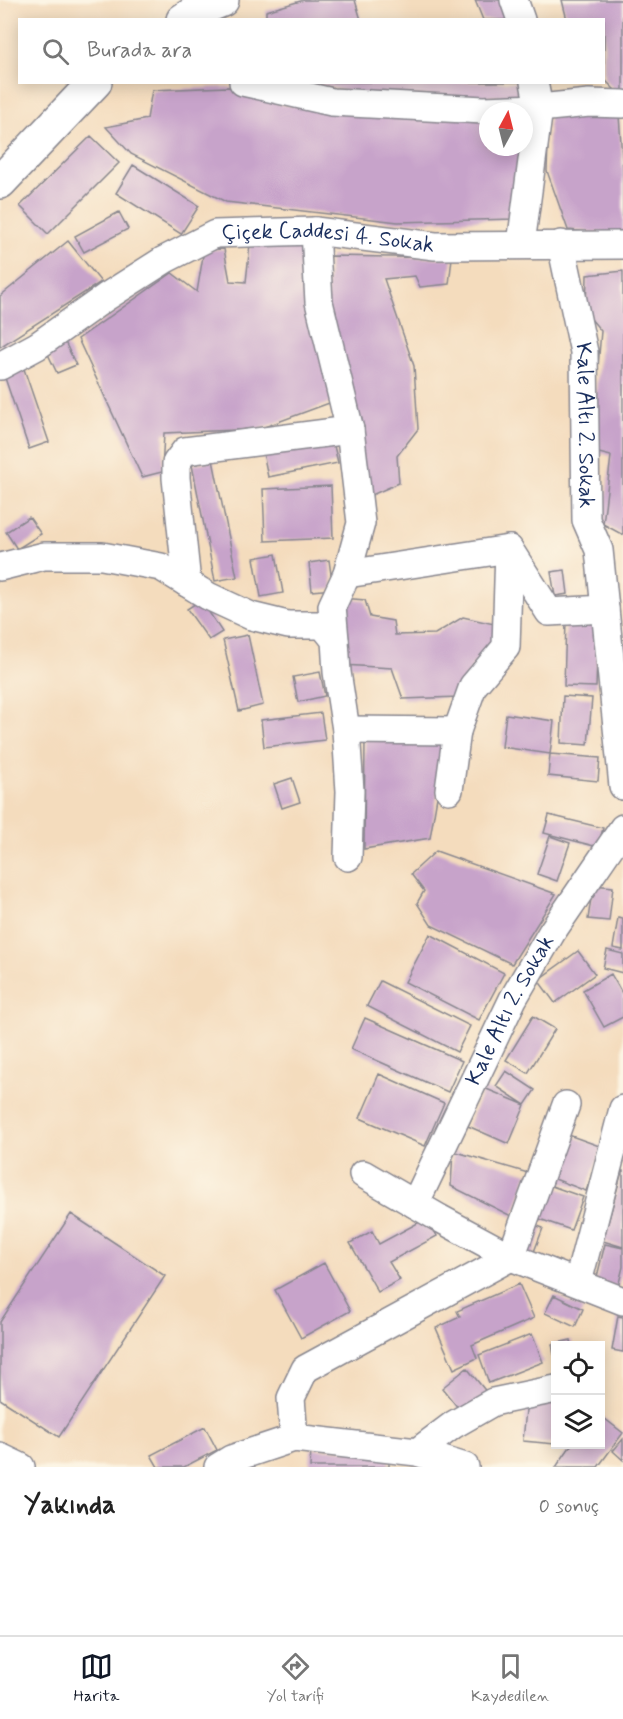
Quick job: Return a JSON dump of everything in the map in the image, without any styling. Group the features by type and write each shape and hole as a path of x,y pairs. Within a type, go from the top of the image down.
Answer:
{"main road":[{"path":"186,18 200,9 222,0"},
{"path":"0,182 93,84"}],"street":[{"path":"514,0 520,18"},
{"path":"252,84 332,102 484,110 536,95 589,103 623,104"},
{"path":"521,244 536,95"},
{"path":"315,231 320,302 350,430 361,523 346,574 332,606 337,672 346,730 350,790 348,856"},
{"name":"Çiçek Caddesi 4. Sokak","path":"0,366 37,346 106,297 164,260 214,234 315,231 435,246 623,245"},
{"name":"Kale Altı 2. Sokak","path":"561,244 584,352 586,520 599,550 605,609 617,684 623,786"},
{"path":"188,583 176,478 176,463 184,451 350,430"},
{"path":"346,574 509,549"},
{"path":"509,549 549,612 605,609"},
{"path":"449,790 457,731 473,686 506,647 509,549"},
{"path":"0,567 44,556 102,556 161,567 208,596 251,616 288,626 324,625 336,640"},
{"path":"346,730 457,731"},
{"name":"Kale Altı 2. Sokak","path":"415,1204 513,999 552,932 623,828"},
{"path":"294,1438 291,1398 305,1369 512,1257 566,1105"},
{"path":"578,1282 623,1109"},
{"path":"363,1174 512,1257 623,1300"},
{"path":"417,1452 453,1425 493,1402 551,1390"},
{"path":"218,1467 231,1459 294,1438 417,1452 465,1467"},
{"path":"0,1457 21,1467"}],"building":[{"path":"304,0 355,0 360,18 266,18 266,11"},
{"path":"475,0 509,0 514,18 482,18"},
{"path":"562,0 623,0 623,98 605,80 605,18 566,18"},
{"path":"315,84 528,84 531,97 361,95"},
{"path":"228,87 283,105 479,116 479,156 523,156 514,219 398,222 226,202 131,154 106,127 147,119 152,90"},
{"path":"549,116 619,116 623,170 623,235 568,230 547,171"},
{"path":"91,136 119,163 48,234 20,206"},
{"path":"133,165 199,206 181,234 116,193"},
{"path":"119,212 128,229 84,252 75,236"},
{"path":"68,241 101,282 0,347 0,296"},
{"path":"302,243 332,402 259,429 164,433 162,472 142,477 78,339 172,273 197,292 204,250 224,249 230,281 246,282 250,244"},
{"path":"330,256 452,258 449,284 420,287 415,276 384,279 414,366 418,429 397,456 399,483 365,498 326,304"},
{"path":"623,271 623,535 603,524 611,456 591,451 601,331 586,313 587,275"},
{"path":"65,342 76,365 57,373 46,350"},
{"path":"23,366 49,442 29,449 3,372"},
{"path":"332,437 338,463 268,477 263,452"},
{"path":"213,460 237,577 215,581 192,465"},
{"path":"331,486 333,538 265,541 263,489"},
{"path":"29,517 41,534 17,549 6,532"},
{"path":"276,554 283,593 261,597 254,558"},
{"path":"329,560 333,589 312,591 309,563"},
{"path":"565,570 568,594 555,596 551,572"},
{"path":"342,598 365,600 370,617 393,621 395,635 435,634 463,617 503,626 497,649 473,664 459,697 403,699 392,668 343,665"},
{"path":"201,600 222,632 209,640 187,609"},
{"path":"566,621 598,622 596,687 564,686"},
{"path":"248,635 263,705 239,711 223,640"},
{"path":"320,672 325,696 298,702 293,677"},
{"path":"563,696 592,698 588,745 561,743"},
{"path":"321,713 325,740 264,747 261,720"},
{"path":"506,714 554,721 550,754 502,747"},
{"path":"365,737 447,738 430,838 364,849"},
{"path":"550,754 600,758 598,781 548,776"},
{"path":"292,778 300,802 282,808 274,784"},
{"path":"549,815 603,828 598,847 544,833"},
{"path":"550,836 570,843 557,881 537,874"},
{"path":"436,851 556,894 512,964 431,925 417,903 424,891 411,874"},
{"path":"593,885 613,887 609,921 588,919"},
{"path":"618,918 623,919 623,950 613,948"},
{"path":"430,934 504,973 479,1020 405,982"},
{"path":"607,950 623,954 623,973 603,968"},
{"path":"578,951 595,974 555,1003 538,980"},
{"path":"611,974 623,995 623,1017 604,1027 583,990"},
{"path":"380,981 470,1026 457,1052 367,1006"},
{"path":"533,1016 555,1029 528,1073 506,1060"},
{"path":"365,1018 462,1061 448,1092 351,1049"},
{"path":"506,1071 535,1090 525,1105 496,1086"},
{"path":"379,1074 444,1103 425,1146 360,1118"},
{"path":"484,1088 525,1105 509,1144 468,1126"},
{"path":"563,1133 602,1147 586,1191 547,1176"},
{"path":"453,1151 528,1173 513,1217 451,1186"},
{"path":"623,1171 623,1247 603,1241"},
{"path":"543,1183 583,1197 571,1230 531,1216"},
{"path":"71,1214 165,1276 59,1437 0,1399 0,1322"},
{"path":"427,1218 437,1236 389,1262 400,1280 378,1292 350,1243 372,1231 379,1244"},
{"path":"529,1223 543,1228 532,1257 518,1252"},
{"path":"605,1244 623,1248 623,1267 618,1287 596,1281"},
{"path":"324,1263 350,1311 301,1338 275,1290"},
{"path":"519,1284 534,1318 472,1345 477,1358 454,1369 436,1328 460,1317 457,1311"},
{"path":"554,1295 583,1309 575,1327 545,1313"},
{"path":"618,1316 623,1317 623,1352 612,1350"},
{"path":"532,1334 543,1362 489,1383 479,1355"},
{"path":"467,1368 488,1394 463,1414 442,1388"},
{"path":"527,1399 551,1402 551,1444 523,1441"},
{"path":"605,1419 623,1433 598,1467 556,1467 569,1449 605,1449"},
{"path":"205,1427 217,1450 184,1467 158,1467 151,1455"},
{"path":"623,1439 623,1460 613,1451"},
{"path":"311,1449 389,1451 389,1467 310,1467"}]}
